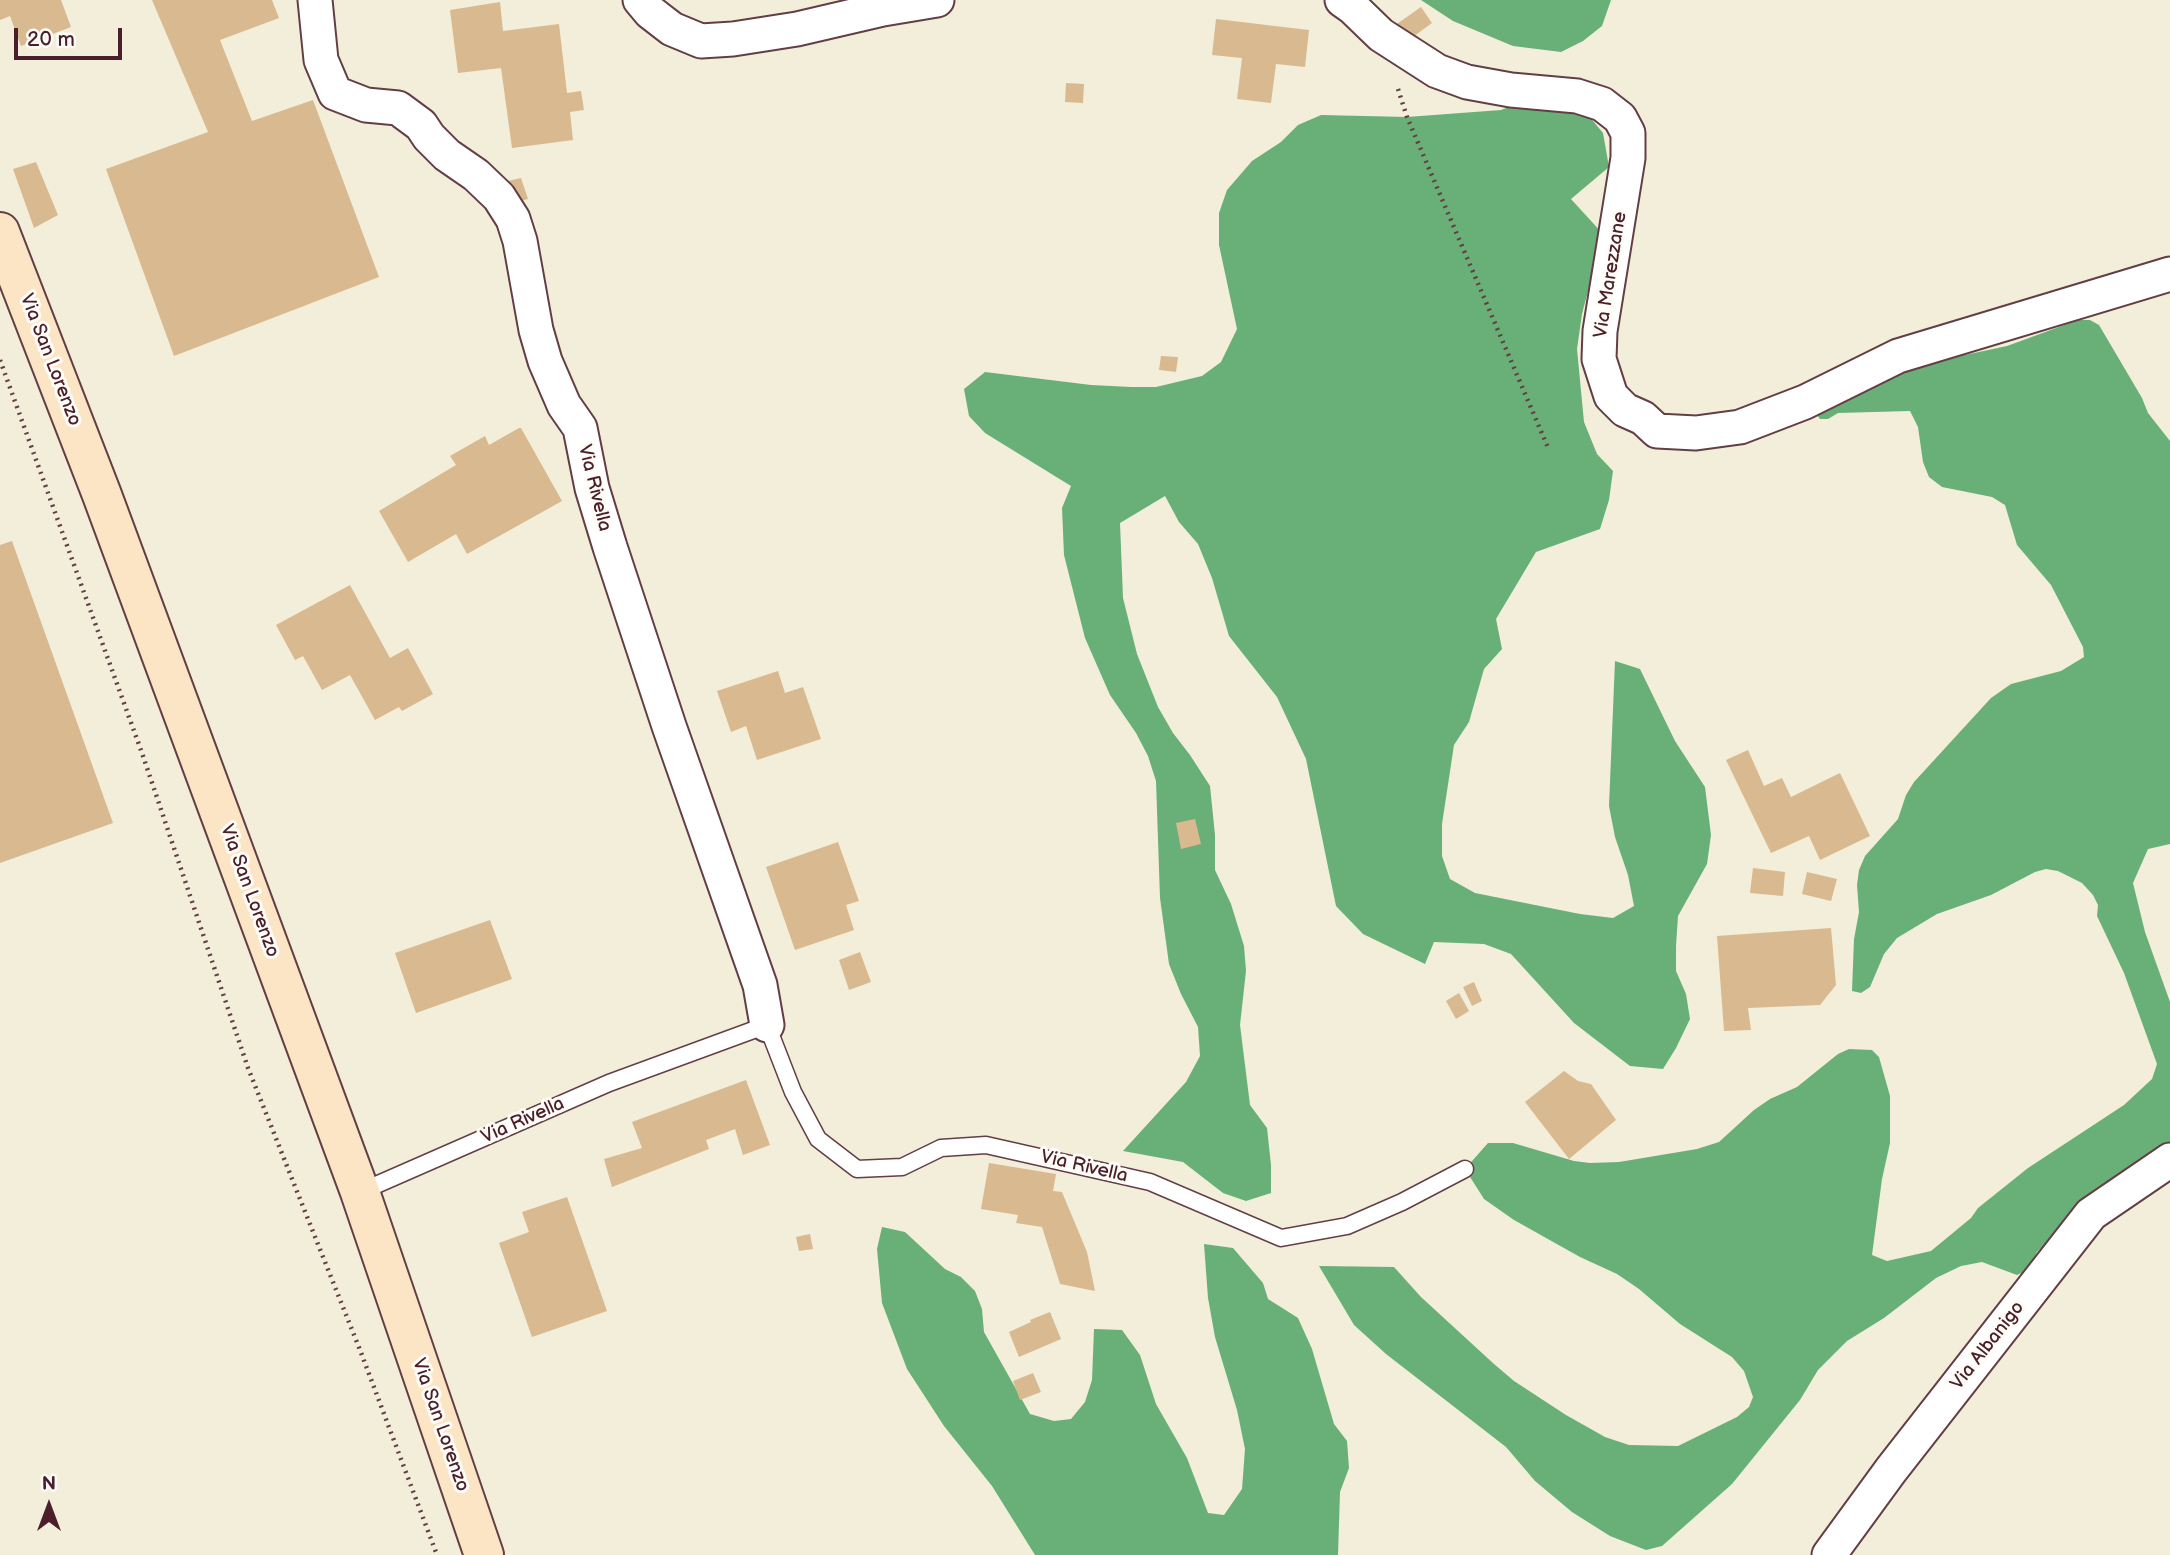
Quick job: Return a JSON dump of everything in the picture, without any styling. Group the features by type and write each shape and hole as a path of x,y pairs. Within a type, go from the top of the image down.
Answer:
{"main road":[{"name":"Via San Lorenzo","path":"0,232 107,508 360,1192 484,1555"}],"street":[{"name":"Via Rivella","path":"315,0 321,60 335,93 366,105 398,108 421,125 447,155 476,174 499,197 513,219 520,241 536,330 564,405 580,428 599,512 669,726 760,985 767,1025"},
{"path":"640,0 650,12 672,29 701,41 733,40 937,0"},
{"name":"Via Marezzane","path":"1342,0 1381,35 1437,71 1467,82 1577,96 1602,104 1620,118 1628,133 1628,158 1600,331 1599,359 1611,396 1625,410 1643,418 1657,431 1696,433 1740,427 1805,402 1898,356 2170,274"},
{"name":"Via Albanigo","path":"1829,1555 1891,1470 2091,1214 2170,1160"}],"lane":[{"name":"Via Rivella","path":"360,1192 609,1083 767,1025 793,1092 818,1139 857,1170 902,1167 941,1148 986,1145 1150,1182 1281,1238 1347,1226 1465,1170"}],"path":[{"path":"1381,35 1407,117 1549,450"},
{"path":"0,360 142,753 248,1068 350,1324 437,1555"}],"green space":[{"path":"1421,0 1611,0 1602,26 1583,41 1561,52 1513,46 1453,21"},
{"path":"1529,99 1579,104 1603,133 1609,167 1571,199 1603,234 1582,314 1577,349 1584,422 1597,454 1613,471 1609,500 1600,529 1536,552 1496,619 1502,649 1484,669 1469,722 1454,745 1442,824 1442,856 1450,879 1475,893 1613,918 1634,906 1609,806 1615,661 1640,669 1675,741 1705,787 1711,835 1707,864 1678,916 1676,946 1676,971 1686,994 1690,1019 1663,1069 1630,1066 1574,1023 1511,954 1484,944 1434,942 1425,964 1363,934 1336,906 1306,759 1277,697 1229,636 1212,578 1198,544 1179,522 1165,496 1120,523 1123,598 1137,654 1158,707 1210,786 1215,870 1231,904 1244,946 1246,971 1240,1025 1250,1105 1267,1128 1271,1165 1271,1193 1246,1201 1223,1193 1183,1162 1123,1151 1186,1082 1200,1056 1198,1027 1169,964 1160,898 1156,781 1148,756 1110,695 1085,638 1064,555 1062,508 1071,486 985,433 969,416 964,389 985,372 1131,387 1156,387 1202,376 1221,362 1237,329 1219,245 1219,213 1227,190 1252,161 1281,142 1298,125 1321,115 1407,117 1501,110"},
{"path":"2078,320 2090,320 2099,325 2148,413 2170,441 2170,844 2148,849 2133,883 2145,932 2170,1002 2170,1146 2060,1231 2037,1252 2029,1270 2017,1275 1982,1262 1961,1266 1936,1278 1884,1318 1847,1341 1818,1370 1800,1400 1732,1484 1662,1546 1646,1550 1610,1536 1572,1512 1535,1481 1506,1447 1386,1354 1354,1325 1319,1266 1394,1267 1421,1297 1494,1364 1514,1381 1566,1415 1605,1437 1629,1445 1678,1446 1737,1417 1749,1407 1753,1397 1744,1371 1732,1357 1680,1324 1617,1274 1580,1257 1514,1220 1484,1199 1465,1169 1488,1143 1513,1143 1590,1163 1619,1162 1697,1149 1719,1142 1754,1110 1770,1099 1797,1087 1838,1054 1849,1049 1872,1050 1879,1057 1890,1096 1890,1143 1882,1179 1872,1255 1887,1261 1931,1251 1971,1218 1978,1208 2028,1168 2124,1105 2152,1079 2157,1064 2124,973 2097,916 2098,905 2082,883 2058,871 2046,869 2035,872 1991,895 1937,914 1897,938 1884,954 1870,987 1861,993 1852,991 1854,939 1859,912 1859,870 1865,856 1898,819 1906,795 1914,782 1991,698 2011,684 2061,671 2084,657 2083,647 2051,585 2017,545 2005,505 1992,497 1942,487 1929,477 1923,462 1918,427 1910,411 1838,413 1828,419 1820,419 1814,411 1817,402 1932,362 2007,346"},
{"path":"882,1227 905,1232 945,1269 961,1277 975,1291 982,1309 984,1332 1030,1414 1054,1421 1071,1419 1085,1402 1092,1380 1094,1329 1122,1330 1140,1355 1156,1404 1187,1458 1208,1513 1224,1515 1242,1489 1245,1449 1237,1410 1215,1337 1208,1298 1204,1244 1233,1248 1263,1283 1268,1299 1298,1318 1312,1349 1334,1424 1347,1441 1349,1468 1340,1492 1338,1555 1035,1555 992,1486 944,1426 907,1369 882,1303 877,1249"}],"building":[{"path":"0,0 61,0 71,27 21,46 10,16 0,20"},
{"path":"152,0 272,0 279,18 220,40 252,121 313,100 379,277 174,356 106,169 208,132"},
{"path":"500,2 503,31 559,24 567,93 581,91 584,110 570,112 573,140 512,148 501,68 458,73 450,10"},
{"path":"1421,7 1432,23 1406,42 1394,26"},
{"path":"1216,19 1309,30 1305,67 1276,64 1271,103 1237,99 1242,58 1212,55"},
{"path":"1066,83 1084,84 1083,103 1065,102"},
{"path":"36,162 58,215 34,228 13,169"},
{"path":"521,178 528,199 509,204 504,182"},
{"path":"1161,356 1178,357 1176,372 1159,370"},
{"path":"519,428 562,501 467,554 456,534 408,562 379,511 456,465 450,456 485,436 489,445"},
{"path":"12,541 113,823 0,863 0,545"},
{"path":"350,585 390,658 408,648 433,694 402,711 399,707 375,720 350,675 322,690 303,656 295,660 276,625"},
{"path":"778,671 785,693 803,687 821,739 757,760 746,726 731,732 717,691"},
{"path":"1748,750 1764,786 1782,778 1791,797 1840,773 1870,836 1820,860 1809,836 1771,853 1726,760"},
{"path":"1195,819 1201,844 1181,849 1176,823"},
{"path":"838,842 859,901 846,905 854,930 795,950 766,867"},
{"path":"1753,868 1785,872 1783,896 1750,893"},
{"path":"1807,872 1837,879 1831,901 1802,894"},
{"path":"490,920 512,979 416,1013 395,953"},
{"path":"1831,928 1836,985 1820,1005 1748,1008 1751,1030 1724,1031 1717,936"},
{"path":"860,952 871,982 849,990 839,960"},
{"path":"1474,982 1482,1001 1472,1006 1463,987"},
{"path":"1459,993 1469,1011 1456,1019 1446,1001"},
{"path":"1564,1071 1578,1081 1591,1084 1616,1120 1569,1159 1525,1102"},
{"path":"746,1080 770,1145 743,1155 735,1129 706,1140 709,1149 612,1187 604,1159 642,1148 632,1122"},
{"path":"989,1163 1056,1174 1053,1191 1062,1192 1087,1252 1095,1291 1060,1284 1042,1227 1016,1223 1018,1215 981,1209"},
{"path":"567,1197 607,1311 532,1337 499,1243 529,1232 522,1212"},
{"path":"810,1234 813,1249 799,1251 796,1237"},
{"path":"1050,1312 1061,1339 1019,1357 1009,1332"},
{"path":"1033,1373 1041,1392 1020,1400 1013,1381"}]}
